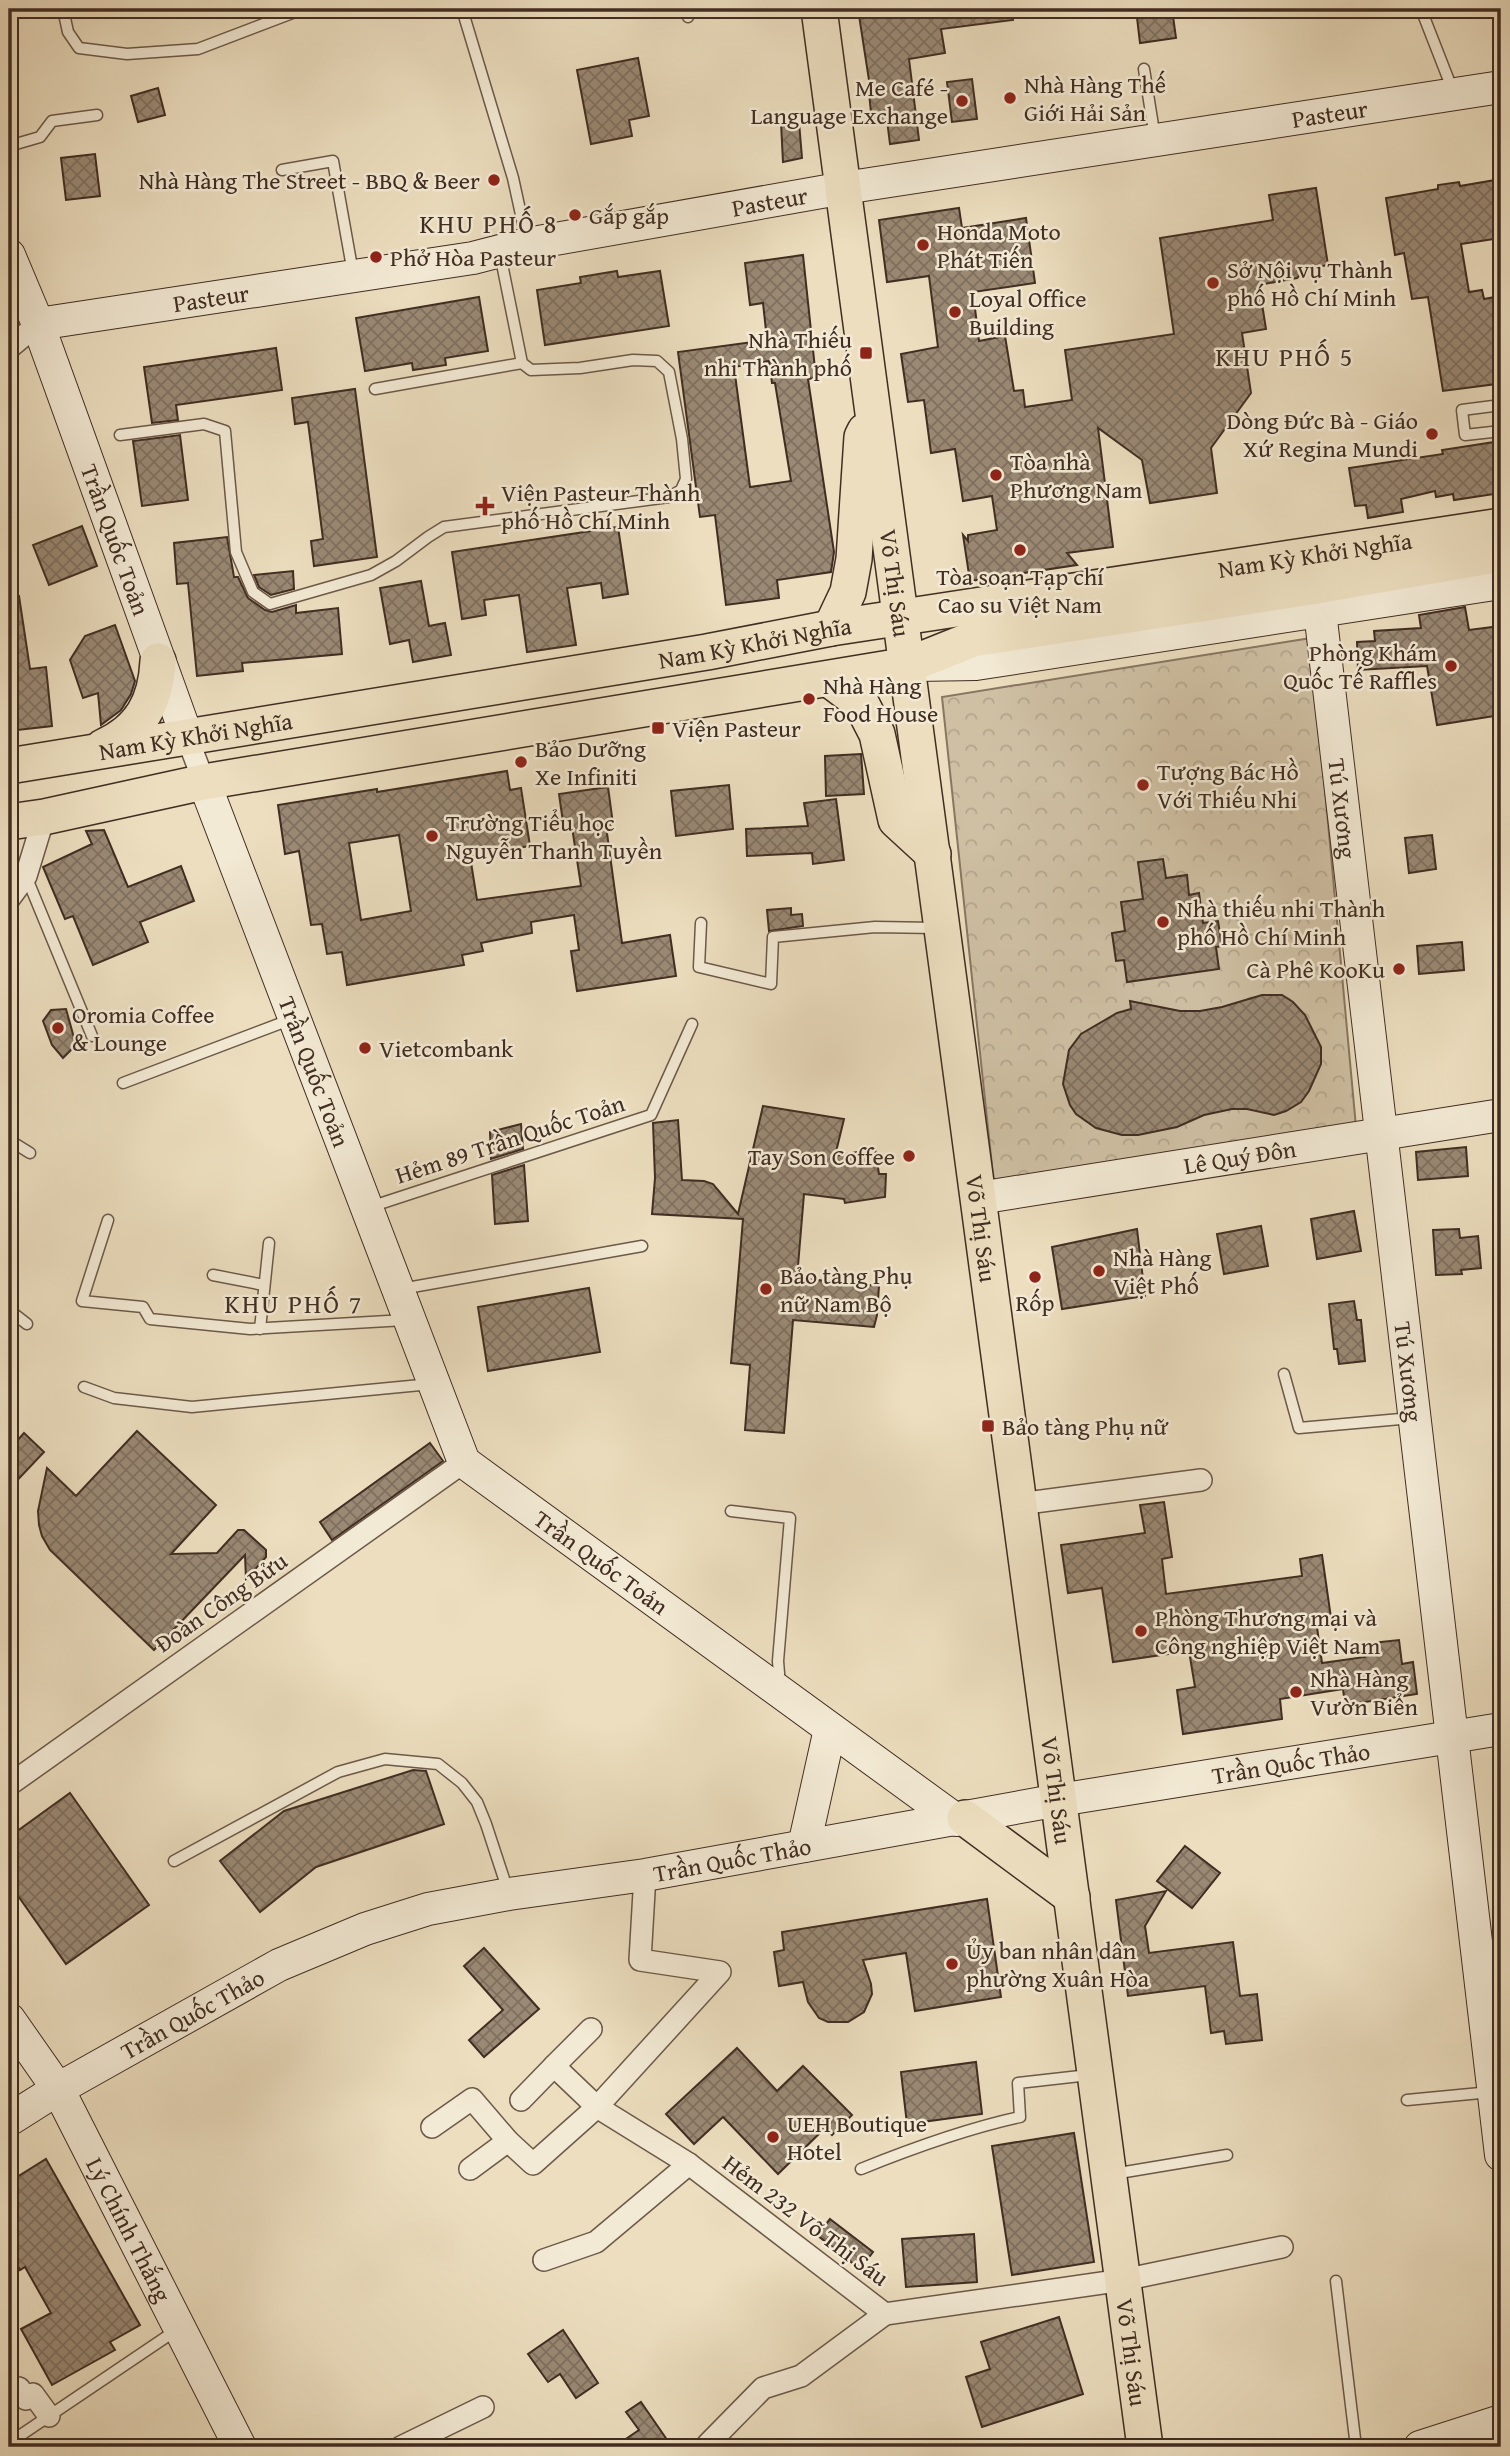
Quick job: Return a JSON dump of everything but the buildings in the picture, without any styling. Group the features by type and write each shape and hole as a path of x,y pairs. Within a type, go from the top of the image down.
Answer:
{"main road":[{"name":"Võ Thị Sáu","path":"819,9 1145,2447"},
{"name":"Pasteur","path":"38,324 354,276 844,188 1501,87"},
{"name":"Trần Quốc Toản","path":"9,255 38,324 187,737"},
{"path":"831,628 848,592 857,535 862,437 873,412"},
{"name":"Nam Kỳ Khởi Nghĩa","path":"9,766 707,652 831,628 1501,526"},
{"name":"Nam Kỳ Khởi Nghĩa","path":"1319,599 1501,554"},
{"name":"Nam Kỳ Khởi Nghĩa","path":"9,822 44,817 204,782 908,665 973,639 1319,599 1501,583"},
{"name":"Tú Xương","path":"1319,599 1501,2155"},
{"path":"94,752 113,743 132,729 143,715 157,683 158,661"},
{"path":"829,679 862,703 877,734 896,820 933,854"},
{"name":"Trần Quốc Toản","path":"204,782 464,1462 781,1693 960,1819"},
{"name":"Lê Quý Đôn","path":"979,1198 1501,1115"},
{"path":"804,1846 830,1728"},
{"name":"Trần Quốc Thảo","path":"9,2120 58,2089 279,1965 365,1929 428,1909 509,1894 645,1875 1059,1800 1501,1729"},
{"path":"960,1819 1072,1897"},
{"name":"Lý Chính Thắng","path":"9,2018 58,2089 240,2447"},
{"path":"1420,2447 1501,2421"}],"street":[{"path":"9,348 38,324"},
{"name":"Trần Quốc Toản","path":"187,737 204,782"},
{"path":"9,900 26,876 44,817"},
{"name":"Đoàn Công Bửu","path":"9,1785 464,1462"},
{"path":"1019,1504 1202,1480"},
{"path":"432,2127 472,2099 508,2141 533,2164 597,2107 720,1972 640,1960 645,1875"},
{"path":"521,2100 591,2029"},
{"name":"Hẻm 232 Võ Thị Sáu","path":"554,2066 597,2107 689,2164 885,2314 1123,2280 1282,2247"},
{"path":"470,2169 508,2141"},
{"path":"544,2260 596,2242 689,2164"},
{"path":"708,2444 763,2388 801,2376 885,2314"},
{"path":"9,2395 19,2388 26,2399 33,2394 49,2416"},
{"path":"401,2447 483,2407"}],"lane":[{"path":"63,9 68,32 79,48 127,54 198,48 303,9"},
{"path":"120,435 204,424 225,430 236,552 253,592 270,604 371,575 444,527 669,497 681,490 687,479 682,439 669,372 657,361 633,360 580,368 531,370 522,363 513,248 513,178 462,9"},
{"path":"1421,9 1455,94"},
{"path":"1144,69 1155,141"},
{"path":"9,146 40,137 52,121 97,115"},
{"path":"282,170 333,161 354,276"},
{"path":"375,389 522,363"},
{"path":"1501,405 1462,410 1465,435 1501,430"},
{"path":"26,876 92,1036"},
{"path":"701,922 699,967 771,984 773,937 875,927 943,928"},
{"path":"123,1083 294,1018"},
{"name":"Hẻm 89 Trần Quốc Toản","path":"367,1208 651,1115 692,1024"},
{"path":"9,1140 30,1153"},
{"path":"108,1220 82,1301 143,1307 150,1319 260,1329 410,1320"},
{"path":"260,1329 269,1243"},
{"path":"398,1290 642,1246"},
{"path":"213,1275 264,1286"},
{"path":"9,1310 27,1324"},
{"path":"1284,1374 1298,1428 1415,1418"},
{"path":"84,1387 114,1398 191,1407 435,1384"},
{"path":"732,1511 790,1518 778,1661 781,1693"},
{"path":"174,1861 338,1772 385,1759 438,1764 462,1783 477,1802 509,1894"},
{"path":"861,2168 975,2127 1020,2117 1018,2083 1095,2074"},
{"path":"1407,2100 1494,2092"},
{"path":"1109,2175 1227,2155"},
{"path":"1336,2281 1356,2447"},
{"path":"9,2443 180,2328"}],"green space":[{"path":"1311,638 1356,1127 994,1184 942,697"}],"place":[{"name":"Nhà Hàng Thế Giới Hải Sản","path":"1010,98"},
{"name":"Me Café - Language Exchange","path":"962,101"},
{"name":"Nhà Hàng The Street - BBQ & Beer","path":"494,180"},
{"name":"Gắp gắp","path":"575,215"},
{"name":"Honda Moto Phát Tiến","path":"923,245"},
{"name":"Phở Hòa Pasteur","path":"376,257"},
{"name":"Sở Nội vụ Thành phố Hồ Chí Minh","path":"1213,283"},
{"name":"Loyal Office Building","path":"955,312"},
{"name":"Nhà Thiếu nhi Thành phố","path":"866,353"},
{"name":"Dòng Đức Bà - Giáo Xứ Regina Mundi","path":"1432,434"},
{"name":"Tòa nhà Phương Nam","path":"996,475"},
{"name":"Viện Pasteur Thành phố Hồ Chí Minh","path":"485,506"},
{"name":"Tòa soạn Tạp chí Cao su Việt Nam","path":"1020,550"},
{"name":"Phòng Khám Quốc Tế Raffles","path":"1451,666"},
{"name":"Nhà Hàng Food House","path":"809,699"},
{"name":"Viện Pasteur","path":"658,728"},
{"name":"Bảo Dưỡng Xe Infiniti","path":"521,762"},
{"name":"Tượng Bác Hồ Với Thiếu Nhi","path":"1143,785"},
{"name":"Trường Tiểu học Nguyễn Thanh Tuyền","path":"432,836"},
{"name":"Nhà thiếu nhi Thành phố Hồ Chí Minh","path":"1163,922"},
{"name":"Cà Phê KooKu","path":"1399,969"},
{"name":"Oromia Coffee & Lounge","path":"58,1028"},
{"name":"Vietcombank","path":"365,1048"},
{"name":"Tay Son Coffee","path":"909,1156"},
{"name":"Nhà Hàng Việt Phố","path":"1099,1271"},
{"name":"Rốp","path":"1035,1277"},
{"name":"Bảo tàng Phụ nữ Nam Bộ","path":"766,1289"},
{"name":"Bảo tàng Phụ nữ","path":"988,1426"},
{"name":"Phòng Thương mại và Công nghiệp Việt Nam","path":"1141,1631"},
{"name":"Nhà Hàng Vườn Biển","path":"1296,1692"},
{"name":"Ủy ban nhân dân phường Xuân Hòa","path":"952,1964"},
{"name":"UEH Boutique Hotel","path":"773,2137"}],"district":[{"name":"KHU PHỐ 8","path":"489,223"},
{"name":"KHU PHỐ 5","path":"1285,356"},
{"name":"KHU PHỐ 7","path":"294,1303"}]}
